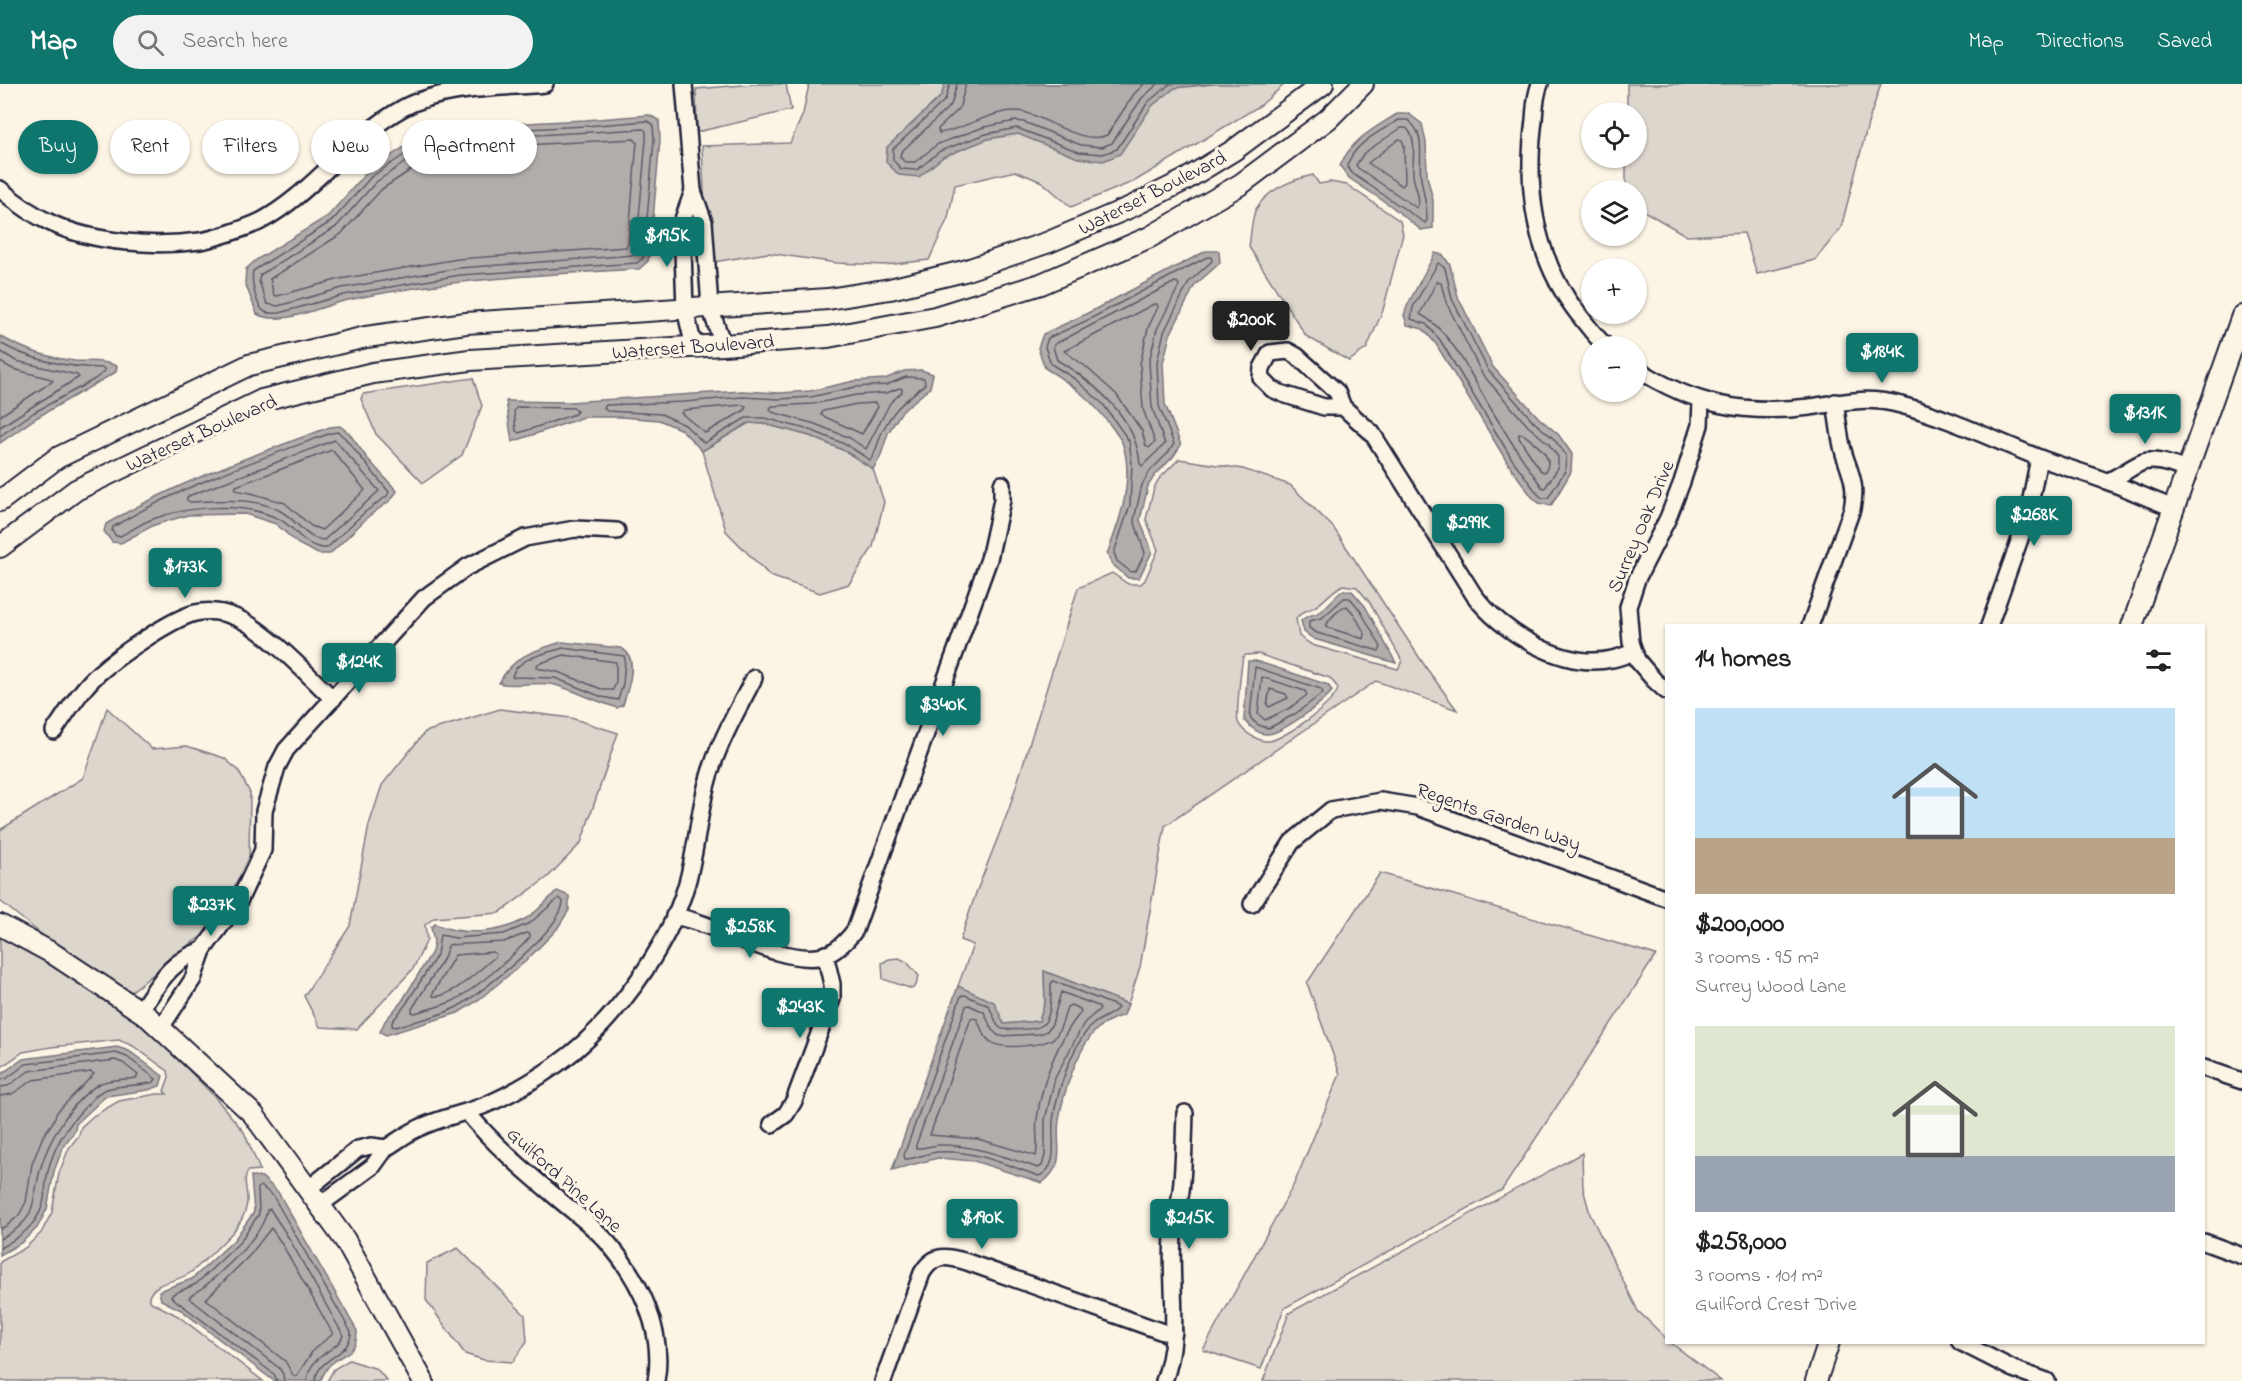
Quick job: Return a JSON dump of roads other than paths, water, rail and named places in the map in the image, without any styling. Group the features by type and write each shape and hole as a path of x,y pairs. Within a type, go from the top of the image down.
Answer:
{"street":[{"path":"0,189 53,224 92,237 153,244 203,241 260,221 296,196 367,132 405,107 444,94 545,84"},
{"path":"684,84 693,191 704,222 710,308 723,345"},
{"name":"Waterset Boulevard","path":"0,501 57,458 249,365 366,337 466,323 828,299 890,289 964,272 1049,242 1133,206 1185,180 1234,150 1323,84"},
{"name":"Waterset Boulevard","path":"0,547 76,490 262,400 373,373 470,360 828,337 934,317 1041,284 1150,237 1241,184 1328,119 1363,84"},
{"path":"1535,88 1529,168 1537,227 1545,256 1568,301 1598,336"},
{"path":"693,191 682,222 685,309 694,347"},
{"path":"2133,624 2242,316"},
{"path":"1343,407 1324,407 1272,389 1261,378 1270,353 1288,351 1297,356 1337,392 1343,407 1372,433 1474,595 1504,625 1536,646 1576,658 1599,661 1634,652"},
{"path":"1647,374 1701,401 1766,410 1866,399 1901,405 2174,508"},
{"name":"Surrey Oak Drive","path":"1665,689 1637,660 1629,624 1628,607 1632,591 1668,518 1682,482 1700,425 1701,401"},
{"path":"1811,624 1855,496 1835,402"},
{"path":"1990,624 2027,519 2039,458"},
{"path":"2108,482 2150,461 2168,463 2187,470"},
{"path":"674,916 693,920 789,956 819,957 833,952 846,942 855,930 866,902 989,559 1002,500 1002,484"},
{"path":"160,1029 193,979 203,950 238,901 263,850 264,811 277,767 286,750 424,598 467,567 525,538 575,529 617,531"},
{"path":"54,731 81,693 99,673 157,632 196,613 214,612 235,617 252,626 333,699"},
{"path":"320,1206 373,1166 386,1148 417,1129 489,1103 536,1078 558,1064 610,1016 638,981 674,916 686,885 712,765 754,678"},
{"name":"Regents Garden Way","path":"1252,904 1292,842 1331,810 1381,801 1418,807 1665,898"},
{"path":"0,911 52,953"},
{"path":"0,925 52,953 140,1011 254,1114 345,1240 423,1381"},
{"path":"140,1011 166,974 180,960 203,950"},
{"path":"772,1124 786,1114 794,1101 832,999 832,984 825,954"},
{"path":"2205,1068 2242,1081"},
{"name":"Guilford Pine Lane","path":"467,1112 489,1139 608,1242 642,1294 652,1318 657,1343 656,1381"},
{"path":"1164,1381 1172,1360 1173,1233 1183,1176 1185,1113"},
{"path":"308,1189 358,1149 371,1146 386,1148"},
{"path":"2205,1242 2242,1256"},
{"path":"883,1381 922,1273 927,1264 936,1258 950,1257 967,1262 1163,1332 1174,1332"},
{"path":"1816,1381 1828,1344"},
{"path":"1964,1344 2013,1370 2047,1381"}],"water":[{"path":"945,84 1213,84 1175,88 1152,106 1120,154 1103,161 1078,158 1018,134 988,139 943,157 919,177 899,175 886,162 887,147 941,96"},
{"path":"1397,114 1409,114 1422,124 1426,142 1427,176 1433,200 1433,228 1421,230 1391,206 1349,178 1340,166 1357,142 1371,130"},
{"path":"649,115 659,120 660,140 650,253 648,261 639,269 454,283 344,301 288,317 266,317 257,314 245,283 246,269 256,260 328,216 365,174 390,174 390,156 402,148 402,174 537,174 537,122"},
{"path":"1206,251 1219,251 1220,263 1195,285 1170,335 1163,363 1165,404 1181,445 1148,486 1140,520 1152,552 1139,578 1128,578 1112,564 1107,554 1121,515 1126,487 1126,459 1122,443 1107,420 1091,403 1066,381 1045,368 1038,348 1043,334"},
{"path":"1435,253 1443,255 1450,265 1458,297 1493,367 1539,418 1558,434 1572,454 1571,472 1551,506 1539,503 1532,497 1507,462 1436,344 1423,329 1407,325 1404,315 1408,304"},
{"path":"0,336 27,349 55,358 112,364 117,366 116,372 36,418 0,443"},
{"path":"921,370 933,374 930,388 902,411 888,433 880,458 873,469 845,451 810,436 765,424 748,423 702,451 682,430 659,420 621,417 584,417 512,442 506,401 569,402 742,391 780,393 810,391 854,381 885,379 904,371"},
{"path":"340,426 349,433 367,458 397,491 391,500 369,516 330,554 318,554 298,544 276,524 245,514 188,515 154,525 121,543 112,542 104,531 106,524 188,482 301,437"},
{"path":"1342,591 1352,591 1365,606 1396,663 1314,639 1304,632 1301,621 1322,610"},
{"path":"562,642 621,648 627,652 630,658 631,674 623,705 617,708 555,685 499,683 518,660"},
{"path":"1248,661 1256,661 1328,685 1332,691 1320,703 1292,723 1268,734 1261,733 1244,720"},
{"path":"557,891 569,896 569,910 557,929 526,961 477,1001 458,1013 386,1035 380,1032 385,1021 402,1001 432,952 434,942 431,927 435,924 468,932 504,928 538,910"},
{"path":"1044,971 1128,1004 1124,1015 1096,1030 1077,1060 1061,1109 1058,1161 1050,1175 1042,1183 974,1161 938,1158 892,1170 958,986 994,1002 1004,1024 1039,1021 1045,1002"},
{"path":"117,1047 129,1051 163,1076 160,1086 106,1096 76,1124 75,1131 64,1145 54,1171 47,1209 37,1228 21,1243 0,1255 0,1075 23,1059"},
{"path":"251,1176 262,1177 278,1192 357,1331 352,1349 329,1366 320,1381 274,1381 181,1310 161,1300 159,1291 192,1279 234,1240 254,1212"}]}
